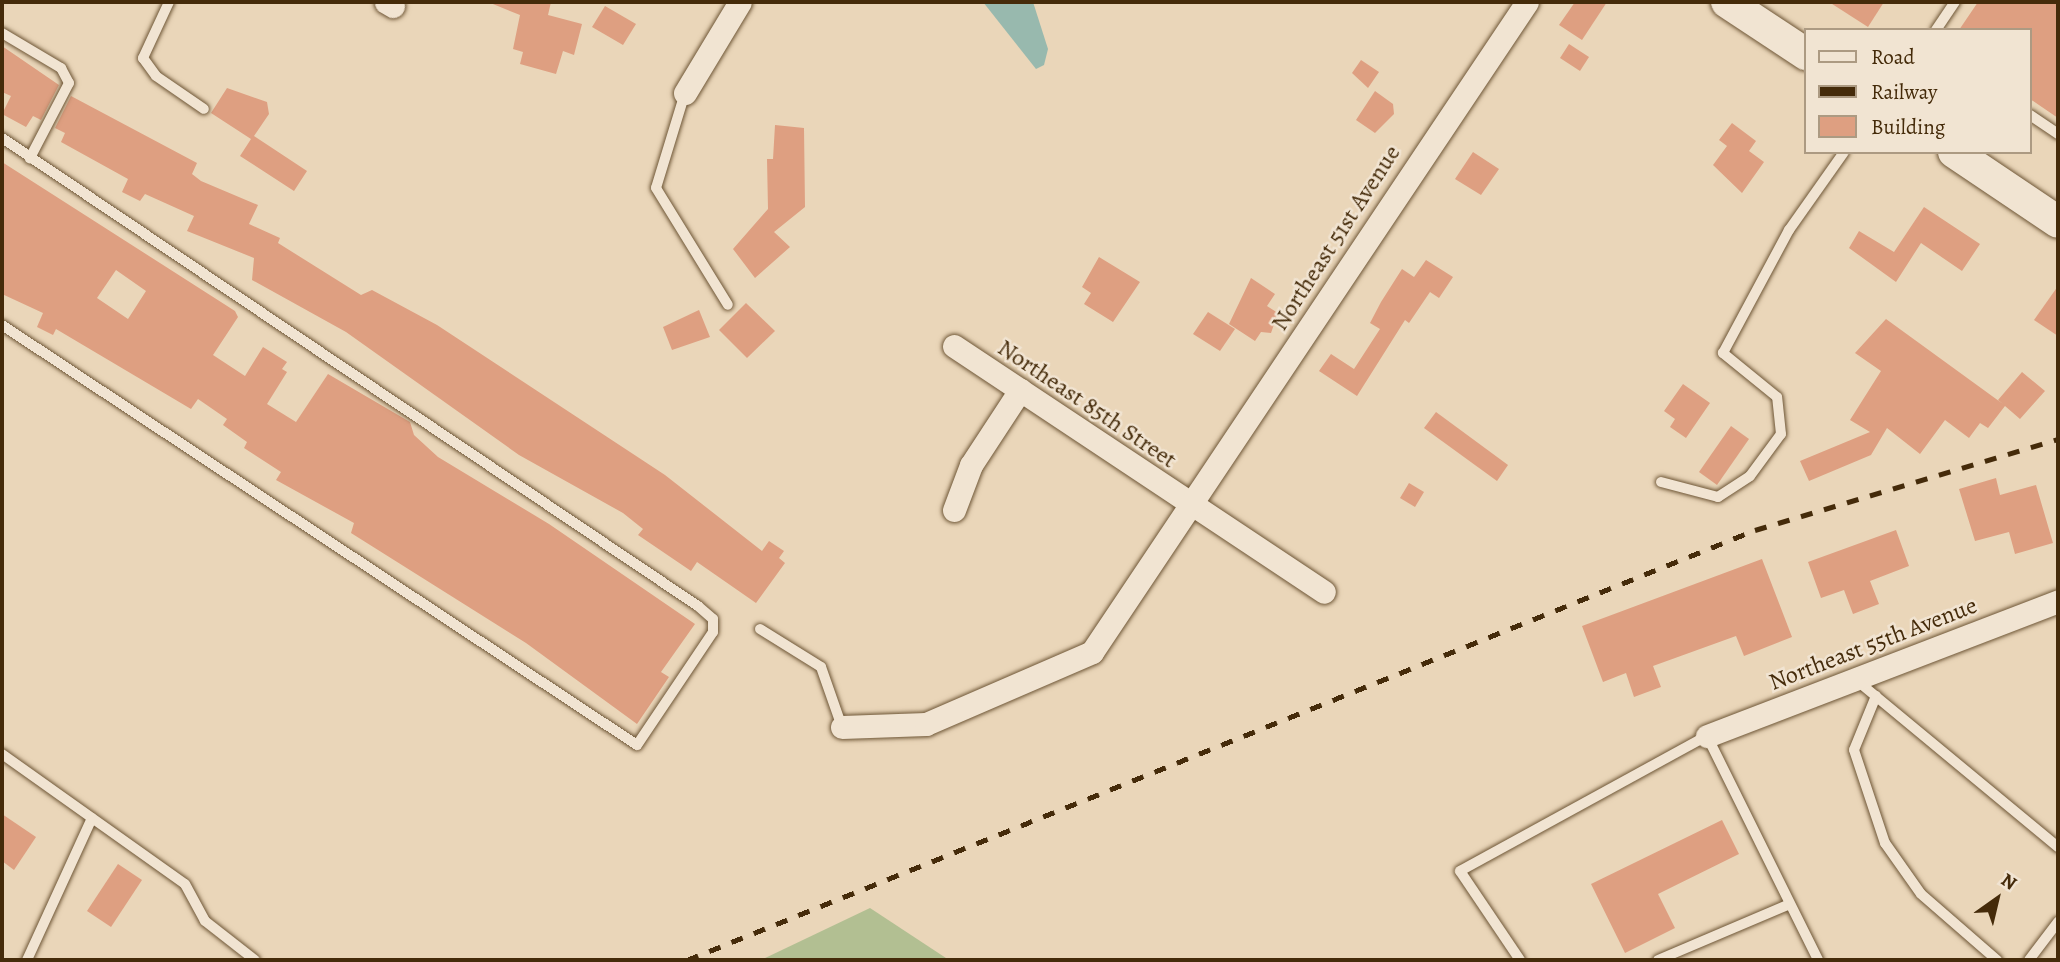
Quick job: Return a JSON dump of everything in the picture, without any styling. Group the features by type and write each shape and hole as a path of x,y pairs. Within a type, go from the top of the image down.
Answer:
{"main road":[{"path":"1727,2 1804,53"},
{"path":"1957,154 2058,222"}],"street":[{"path":"685,93 740,2"},
{"name":"Northeast 51st Avenue","path":"842,727 926,724 1080,661 1192,505 1527,2"},
{"name":"Northeast 85th Street","path":"954,346 1324,592"},
{"path":"954,510 971,465 1020,390"},
{"name":"Northeast 55th Avenue","path":"1707,736 2056,605"}],"lane":[{"path":"169,2 143,58 156,76 204,109"},
{"path":"1937,28 1955,2"},
{"path":"2,33 61,68 69,83 30,158"},
{"path":"685,93 656,188 728,306"},
{"path":"2032,116 2058,134"},
{"path":"2,138 698,606 713,619 713,632 637,745 2,325"},
{"path":"1661,482 1718,497 1750,476 1781,434 1777,397 1723,353 1789,230 1842,154"},
{"path":"760,629 821,667 842,727"},
{"path":"1855,679 2058,847"},
{"path":"1876,696 1854,750 1885,843 1921,894 1997,960"},
{"path":"1520,960 1460,871 1707,736 1818,960"},
{"path":"2,754 186,884 205,921 255,960"},
{"path":"27,960 92,818"},
{"path":"1658,960 1790,904"},
{"path":"2029,960 2058,922"}],"green space":[{"path":"870,908 949,960 761,960"}],"water":[{"path":"983,2 1033,2 1048,49 1044,65 1036,69"}],"building":[{"path":"488,2 551,2 548,15 582,24 574,55 563,51 556,74 520,64 523,52 513,49 520,15"},
{"path":"1575,2 1607,2 1582,40 1559,25"},
{"path":"1829,2 1884,2 1868,27"},
{"path":"1978,2 2058,2 2058,118 2032,100 2032,28 1960,28"},
{"path":"605,6 636,24 623,45 592,27"},
{"path":"1569,44 1589,57 1580,71 1560,58"},
{"path":"2,46 59,85 41,120 33,116 26,127 2,114 11,96 2,92"},
{"path":"1361,60 1379,72 1368,88 1352,73"},
{"path":"227,88 267,102 269,114 254,136 307,171 294,191 240,156 251,139 211,113"},
{"path":"1375,91 1393,104 1394,114 1375,133 1356,120"},
{"path":"71,96 197,163 192,174 201,181 258,205 249,224 280,238 278,243 361,295 372,290 437,325 665,475 762,551 769,541 784,551 779,558 785,563 756,603 697,562 691,571 638,535 643,529 623,513 519,455 346,332 252,280 254,258 187,231 194,216 145,194 140,201 122,192 128,179 61,142 65,133 55,128"},
{"path":"1732,123 1756,141 1749,151 1764,162 1742,193 1713,165 1727,146 1719,140"},
{"path":"775,125 804,128 805,207 774,232 790,247 755,278 733,249 768,209 767,159 773,159"},
{"path":"1473,152 1499,169 1481,195 1455,179"},
{"path":"2,162 235,311 238,317 213,355 245,376 263,347 287,362 282,369 287,372 267,404 296,422 328,374 410,422 414,435 438,457 549,524 695,624 661,672 669,677 637,724 526,643 351,533 354,523 276,480 281,472 244,448 247,442 223,425 227,419 198,399 191,409 56,329 53,335 37,327 43,313 2,294","holes":["116,270 146,291 128,319 97,298"]},
{"path":"1924,207 1980,244 1962,271 1921,243 1896,282 1849,248 1859,231 1894,252"},
{"path":"1099,257 1140,282 1113,322 1084,304 1091,293 1082,287"},
{"path":"1426,260 1453,277 1439,298 1430,292 1409,323 1405,320 1357,396 1319,371 1331,354 1354,369 1380,329 1370,323 1402,269 1414,277"},
{"path":"1251,278 1275,294 1267,306 1278,313 1271,333 1261,332 1255,341 1229,324"},
{"path":"2058,286 2058,336 2034,320"},
{"path":"746,303 775,331 747,358 719,330"},
{"path":"699,310 710,337 672,350 663,327"},
{"path":"1208,312 1235,329 1220,351 1193,334"},
{"path":"1886,319 2003,404 1998,400 2022,372 2045,391 2020,419 2005,406 1988,428 1980,423 1969,438 1945,420 1920,454 1887,428 1871,455 1809,481 1800,461 1870,432 1850,420 1881,371 1855,353"},
{"path":"1683,384 1710,403 1686,438 1670,427 1675,419 1664,411"},
{"path":"1436,412 1508,465 1497,481 1424,428"},
{"path":"1731,426 1749,439 1717,485 1699,472"},
{"path":"1996,478 2000,495 2036,485 2053,543 2015,554 2009,532 1975,541 1959,489"},
{"path":"1409,483 1424,492 1415,507 1400,498"},
{"path":"1896,530 1909,566 1870,581 1879,604 1853,614 1844,590 1821,598 1808,562"},
{"path":"1762,559 1792,637 1744,656 1736,636 1653,666 1661,687 1634,697 1626,673 1603,682 1582,626"},
{"path":"2,814 36,837 14,870 2,861"},
{"path":"1722,820 1739,854 1658,894 1675,928 1625,953 1591,884"},
{"path":"118,864 142,880 111,927 87,911"}],"railway":[{"path":"687,960 1755,530 2058,439"}]}
